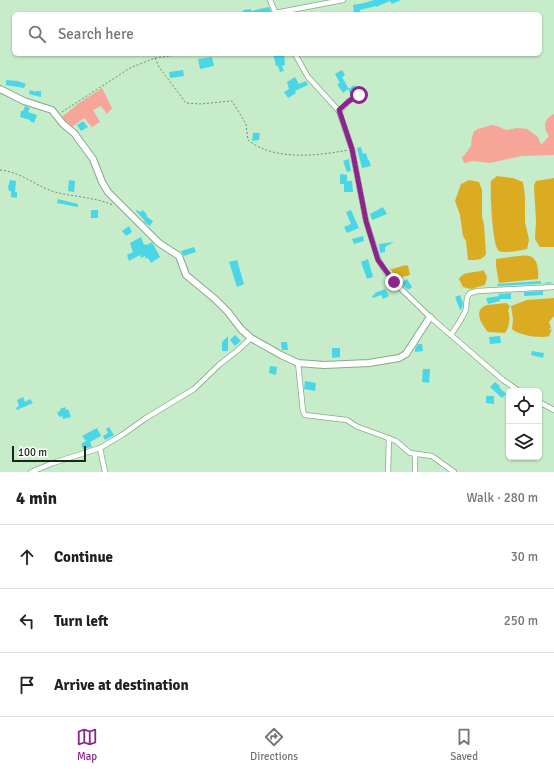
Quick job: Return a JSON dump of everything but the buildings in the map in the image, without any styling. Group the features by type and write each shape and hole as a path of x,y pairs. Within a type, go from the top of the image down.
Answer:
{"street":[{"path":"270,0 275,12"},
{"path":"280,12 343,0"},
{"path":"296,56 308,77 339,110 352,149 366,221 378,260 394,282 430,317 503,380 515,388"},
{"path":"0,89 24,101 52,110 62,124 74,133 93,159 102,182 108,192 159,244 179,256 186,275 215,299 228,312 241,329 251,338 281,355 298,363 344,365 399,358 406,354 430,317"},
{"path":"339,110 359,95"},
{"path":"451,335 464,313 466,299 470,293 478,291 554,287"},
{"path":"31,472 100,448 194,389 219,365 251,338"},
{"path":"298,363 305,415 346,420 356,426 396,441 407,451 415,454 432,456 454,472"},
{"path":"542,404 554,410"},
{"path":"388,438 388,472"},
{"path":"100,448 105,472"},
{"path":"415,454 415,472"}],"path":[{"path":"56,116 130,68 154,58 169,56"},
{"path":"154,58 186,103 200,104 232,101 246,124 248,140 256,147 274,152 303,155 325,154 352,149"},
{"path":"0,170 13,171 54,191 101,200 113,206 121,204"}],"shaded area":[{"path":"102,88 112,108 107,114 101,106 93,110 100,122 92,127 84,118 72,127 62,117 79,103"},
{"path":"554,114 554,155 521,156 490,163 473,161 464,163 462,158 471,146 474,131 492,125 506,130 517,128 527,129 538,137 540,143 542,144 549,136 545,127 546,121"},
{"path":"497,176 513,178 523,182 525,197 525,222 529,240 527,249 513,252 502,252 499,251 497,247 492,218 491,181"},
{"path":"554,178 554,247 540,247 535,239 536,222 534,185 536,181"},
{"path":"469,180 479,182 482,190 482,217 484,224 486,254 482,258 476,260 468,260 466,241 463,236 460,215 455,201 461,184"},
{"path":"528,256 534,259 538,269 538,279 499,283 496,259"},
{"path":"406,265 408,266 410,274 408,276 404,276 398,281 390,268 392,269"},
{"path":"483,270 487,277 485,285 471,289 463,287 459,279 461,276 466,273"},
{"path":"554,298 554,316 549,322 551,328 549,330 552,329 549,336 530,336 512,329 513,319 511,306 527,300"},
{"path":"506,303 510,306 508,311 508,328 505,333 488,332 481,322 479,314 480,310 482,307 487,305"}],"route":[{"path":"359,95 339,110 352,149 366,221 378,260 394,282"}]}
